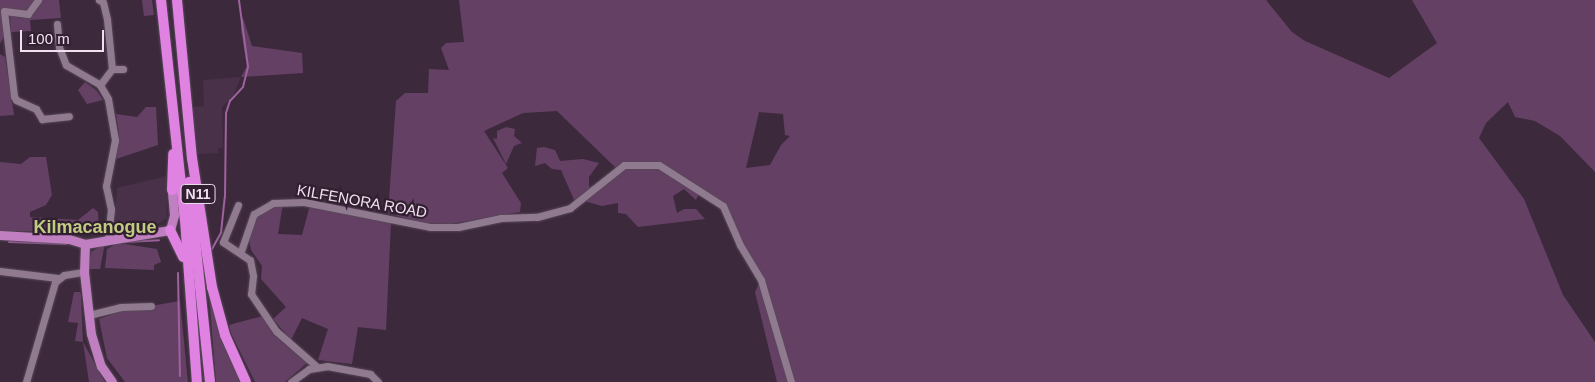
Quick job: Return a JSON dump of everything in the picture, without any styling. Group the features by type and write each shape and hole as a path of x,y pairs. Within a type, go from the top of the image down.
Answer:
{"highway":[{"name":"N11","path":"161,0 185,220 189,305"},
{"name":"N11","path":"170,0 210,382"},
{"name":"N11","path":"177,0 192,158 212,287 225,335 246,382"},
{"name":"N11","path":"172,190 174,118"},
{"name":"N11","path":"170,230 182,252 197,382"}],"main road":[{"path":"0,235 69,239 85,244 108,238 170,230 174,215 172,190"},
{"path":"85,244 84,272 88,315 95,352 112,382"}],"street":[{"path":"38,0 28,14 4,11 4,47 16,100 34,107 42,119 69,116"},
{"path":"100,85 112,69 103,1"},
{"path":"57,24 59,47 66,65 100,85 108,99 115,140 106,186 111,209 108,238"},
{"path":"112,69 123,69"},
{"name":"KILFENORA ROAD","path":"241,251 258,210 273,203 304,202 430,227 458,227 501,218 537,217 570,208 624,165 659,165 723,206 740,245 761,280 791,382"},
{"path":"238,205 223,242 241,251 253,267 254,299 276,331 316,366 356,370 370,374 378,382"},
{"path":"0,271 58,278 84,272"},
{"path":"26,382 58,278"},
{"path":"88,315 122,308 151,306"},
{"path":"291,382 316,366"}],"shaded area":[{"path":"0,0 35,0 26,11 2,8 4,36 0,44"},
{"path":"42,0 59,0 61,18 30,20 31,31 11,32 10,16 23,18 33,15"},
{"path":"142,0 152,0 154,15 144,16"},
{"path":"459,0 1266,0 1292,32 1305,41 1389,78 1437,43 1412,0 1595,0 1595,172 1560,136 1535,121 1515,117 1508,102 1486,123 1479,138 1524,199 1563,295 1595,342 1595,382 777,382 755,292 761,279 723,206 659,165 617,169 557,111 523,113 484,131 508,168 502,173 521,203 520,212 450,224 421,223 388,213 396,101 405,93 428,93 429,69 449,70 441,48 446,43 464,42","holes":["759,112 783,114 785,135 790,136 781,145 770,165 746,168"]},
{"path":"243,18 252,46 302,53 303,73 241,77 247,66 241,30 241,20"},
{"path":"0,54 5,57 14,115 0,116"},
{"path":"241,77 233,96 222,107 223,148 218,148 218,153 198,154 192,107 204,106 203,80"},
{"path":"85,82 96,90 103,100 87,104 78,90"},
{"path":"146,107 156,107 158,145 116,159 119,135 116,114 137,117"},
{"path":"506,127 515,129 514,136 522,143 514,146 506,164 493,138 497,139 497,131"},
{"path":"544,147 555,150 560,161 583,159 599,163 589,177 589,187 600,183 575,202 561,170 552,169 545,163 535,166 537,148"},
{"path":"30,157 46,157 52,195 46,205 30,212 30,217 78,220 93,208 98,212 99,232 0,231 0,162 21,164"},
{"path":"659,166 699,193 696,200 684,189 673,196 677,213 684,209 696,209 705,219 638,227 626,214 618,213 618,203 602,206 584,201 624,168"},
{"path":"166,176 167,218 152,228 114,232 117,188"},
{"path":"283,203 278,234 302,235 310,205 391,222 386,330 358,327 352,364 318,360 328,329 302,318 291,340 273,319 286,307 261,279 262,266 251,250 249,239 258,212"},
{"path":"105,243 100,269 88,269 91,252"},
{"path":"118,243 157,249 161,262 154,265 154,270 105,268 107,249"},
{"path":"208,281 244,382 216,382"},
{"path":"74,292 80,292 81,295 83,342 75,341 78,323 68,322"},
{"path":"180,301 188,382 125,382 107,358 99,319 121,311"},
{"path":"263,316 273,334 307,363 285,382 255,382 231,333 229,325"},
{"path":"83,342 105,382 89,382"}],"waterway":[{"path":"212,249 221,233 225,197 226,113 230,101 243,87 248,67 239,0"},
{"path":"125,242 159,240"},
{"path":"9,242 66,244"},
{"path":"178,273 180,376"}],"district":[{"name":"Kilmacanogue","path":"95,227"}]}
